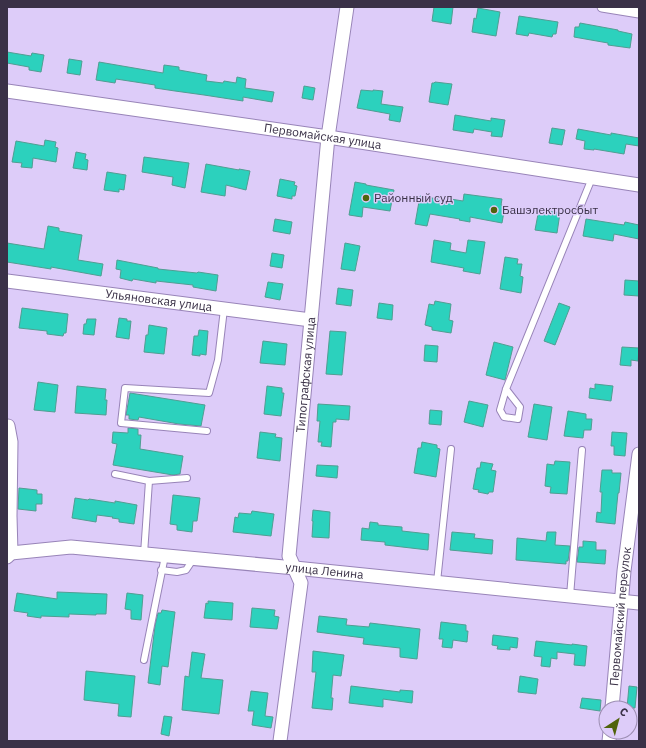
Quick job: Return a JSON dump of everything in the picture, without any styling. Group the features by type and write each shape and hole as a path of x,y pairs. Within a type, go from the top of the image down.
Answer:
{"street":[{"name":"Типографская улица","path":"280,741 301,583 289,556 328,137 347,7"},
{"path":"602,7 639,13"},
{"name":"Первомайская улица","path":"7,91 328,137 639,185"},
{"name":"Ульяновская улица","path":"7,281 311,320"},
{"path":"7,426 11,442 8,555"},
{"name":"Первомайский переулок","path":"613,700 624,571 639,454"},
{"name":"улица Ленина","path":"8,555 71,547 639,603"}],"lane":[{"path":"506,389 520,407 518,419 504,417 500,410 506,389 592,178"},
{"path":"207,431 121,423 125,388 209,393 218,360 224,309"},
{"path":"437,582 450,449"},
{"path":"570,596 582,450"},
{"path":"115,474 149,481 188,478"},
{"path":"144,554 149,481"},
{"path":"144,660 165,556"},
{"path":"161,570 177,572 186,570 194,558"}],"building":[{"path":"434,7 453,7 451,24 432,21"},
{"path":"478,8 500,12 496,36 472,32 474,18 476,19"},
{"path":"519,16 558,22 556,34 553,34 552,37 529,33 528,36 516,34"},
{"path":"580,23 632,34 630,48 608,45 608,43 574,37 575,27 579,27"},
{"path":"7,52 31,56 32,53 44,55 41,72 29,70 29,67 7,63"},
{"path":"69,59 82,61 80,75 67,73"},
{"path":"99,62 163,73 164,65 179,67 179,70 207,75 206,81 223,83 224,81 236,83 237,77 246,79 245,88 274,92 272,102 243,97 243,101 175,91 155,88 155,85 116,79 115,83 96,80"},
{"path":"432,83 452,84 448,105 429,102"},
{"path":"304,86 315,88 313,100 302,98"},
{"path":"361,90 383,91 381,104 403,107 400,122 389,120 390,114 357,108"},
{"path":"455,115 491,121 491,118 505,120 502,137 491,136 492,132 474,129 473,133 453,130"},
{"path":"552,128 565,130 562,145 549,143"},
{"path":"578,129 639,138 639,146 626,144 624,154 594,149 584,149 585,141 576,139"},
{"path":"45,140 56,142 55,147 58,148 56,162 33,158 32,168 21,167 22,163 12,162 16,141 44,146"},
{"path":"76,152 86,154 85,159 88,160 87,170 73,168"},
{"path":"144,157 189,163 185,188 172,185 173,177 142,172"},
{"path":"206,164 250,171 246,190 226,185 225,196 201,192"},
{"path":"107,172 126,175 124,190 119,189 119,192 104,190"},
{"path":"280,179 295,182 294,185 297,186 295,196 292,196 292,199 277,196"},
{"path":"355,182 394,190 390,211 363,207 362,217 349,215"},
{"path":"464,194 502,199 501,205 505,206 502,223 470,217 470,222 430,214 427,226 415,224 420,196 463,201"},
{"path":"539,209 560,213 557,233 535,230"},
{"path":"275,219 292,222 290,234 273,231"},
{"path":"586,219 624,225 625,222 639,225 639,239 614,234 613,241 583,236"},
{"path":"48,226 59,228 59,231 82,235 78,260 103,264 101,276 51,267 51,269 7,262 7,243 44,249"},
{"path":"434,240 451,243 450,250 466,253 468,240 485,242 480,274 463,271 464,268 431,262"},
{"path":"345,243 360,246 355,271 341,269"},
{"path":"272,253 284,255 282,268 270,266"},
{"path":"505,257 518,259 517,264 522,264 520,276 523,277 521,293 500,289"},
{"path":"117,260 158,269 218,275 216,291 193,287 193,285 156,281 156,283 133,279 132,281 120,278 121,270 116,269"},
{"path":"625,280 639,281 639,296 624,295"},
{"path":"268,282 283,284 280,300 265,297"},
{"path":"338,288 353,290 351,306 336,304"},
{"path":"435,301 451,304 449,320 453,321 451,333 432,330 432,327 425,325 429,304 434,305"},
{"path":"379,303 393,305 392,320 377,318"},
{"path":"559,303 570,307 555,345 544,341"},
{"path":"22,308 68,314 66,333 64,333 63,336 47,334 47,331 19,328"},
{"path":"119,318 131,321 129,339 116,337"},
{"path":"87,319 96,319 94,335 83,334 84,324 86,324"},
{"path":"149,325 167,328 164,354 144,352"},
{"path":"199,330 208,331 206,355 200,354 200,356 192,355 194,336 198,336"},
{"path":"330,331 346,332 342,375 326,374"},
{"path":"263,341 287,344 285,365 260,363"},
{"path":"494,342 513,347 505,380 486,375"},
{"path":"425,345 438,346 437,362 424,361"},
{"path":"622,347 639,348 638,361 631,360 631,366 620,365"},
{"path":"38,382 58,385 55,412 34,410"},
{"path":"595,384 613,386 611,401 589,398 590,388 595,389"},
{"path":"77,386 106,389 106,415 75,413"},
{"path":"267,386 282,388 282,393 284,393 281,416 264,414"},
{"path":"130,393 205,405 201,426 139,417 138,420 129,419 129,415 126,415"},
{"path":"469,401 488,405 483,427 464,422"},
{"path":"318,404 350,406 349,420 336,419 336,422 333,422 331,447 321,446 322,442 318,442 320,421 317,421"},
{"path":"534,404 552,407 547,440 528,437"},
{"path":"430,410 442,411 441,425 429,424"},
{"path":"568,411 586,414 586,419 592,419 591,430 584,430 583,438 564,436"},
{"path":"128,428 138,429 138,435 141,435 140,449 183,456 180,474 173,475 113,465 117,444 112,443 113,432 128,433"},
{"path":"260,432 276,434 275,437 282,438 280,461 257,458"},
{"path":"612,432 627,433 625,456 614,455 614,446 611,446"},
{"path":"422,442 437,445 437,448 440,449 436,477 414,473 418,448 421,448"},
{"path":"555,461 570,462 567,494 550,493 551,487 545,486 547,464 554,465"},
{"path":"481,462 493,464 491,470 496,471 493,492 489,492 488,494 478,492 479,490 473,489 477,468 480,468"},
{"path":"317,465 338,466 337,478 316,476"},
{"path":"602,470 612,470 612,473 621,473 615,524 596,522 597,512 601,513 602,492 600,492"},
{"path":"19,488 37,490 37,494 42,494 42,504 36,504 36,511 18,509"},
{"path":"173,495 200,498 197,521 193,521 192,532 177,530 177,525 170,524"},
{"path":"75,498 115,503 115,501 137,505 134,524 119,522 119,519 112,518 113,517 97,515 96,522 72,518"},
{"path":"313,510 330,512 329,538 312,537"},
{"path":"252,511 274,514 271,536 233,532 235,517 238,518 239,513 251,514"},
{"path":"370,522 378,523 378,525 402,527 402,531 429,534 428,550 385,545 385,542 361,540 362,528 369,529"},
{"path":"452,532 475,534 474,538 493,540 492,554 450,550"},
{"path":"547,532 556,532 555,545 570,546 568,561 566,561 566,564 516,560 517,538 546,541"},
{"path":"583,541 596,542 596,550 606,550 605,564 577,562 579,547 583,547"},
{"path":"57,592 107,594 106,614 69,614 69,617 41,616 41,618 27,616 28,613 14,611 17,593 57,599"},
{"path":"127,593 143,595 141,620 131,619 131,610 125,609"},
{"path":"208,601 233,603 232,620 204,618 206,603 208,604"},
{"path":"252,608 275,610 274,616 279,617 277,629 250,627"},
{"path":"162,610 175,612 168,667 162,666 160,685 148,683 155,626 158,613 161,613"},
{"path":"319,616 347,619 346,625 369,627 370,623 420,629 417,659 400,657 400,648 363,644 364,638 317,632"},
{"path":"441,622 466,625 466,631 468,631 467,642 453,640 452,648 442,647 443,639 439,639"},
{"path":"493,635 518,638 517,648 510,647 510,650 497,649 498,646 492,645"},
{"path":"536,641 587,646 585,666 574,665 575,654 557,652 557,659 551,658 550,667 541,666 542,657 534,656"},
{"path":"313,651 344,655 341,676 333,675 331,698 333,698 332,710 312,708 316,672 312,672"},
{"path":"192,652 205,654 201,678 223,680 219,714 182,710 185,676 189,677"},
{"path":"86,671 135,676 131,717 118,716 119,704 84,700"},
{"path":"520,676 538,679 536,694 518,692"},
{"path":"351,686 400,692 400,690 413,691 412,703 383,699 383,707 349,703"},
{"path":"629,686 637,687 636,700 628,700"},
{"path":"251,691 268,693 265,716 273,717 271,728 252,725 254,711 248,711"},
{"path":"582,698 601,700 598,700 598,711 580,708"},
{"path":"164,716 172,717 169,736 161,734"}],"place":[{"name":"Районный суд","path":"366,198"},
{"name":"Башэлектросбыт","path":"494,210"}]}
